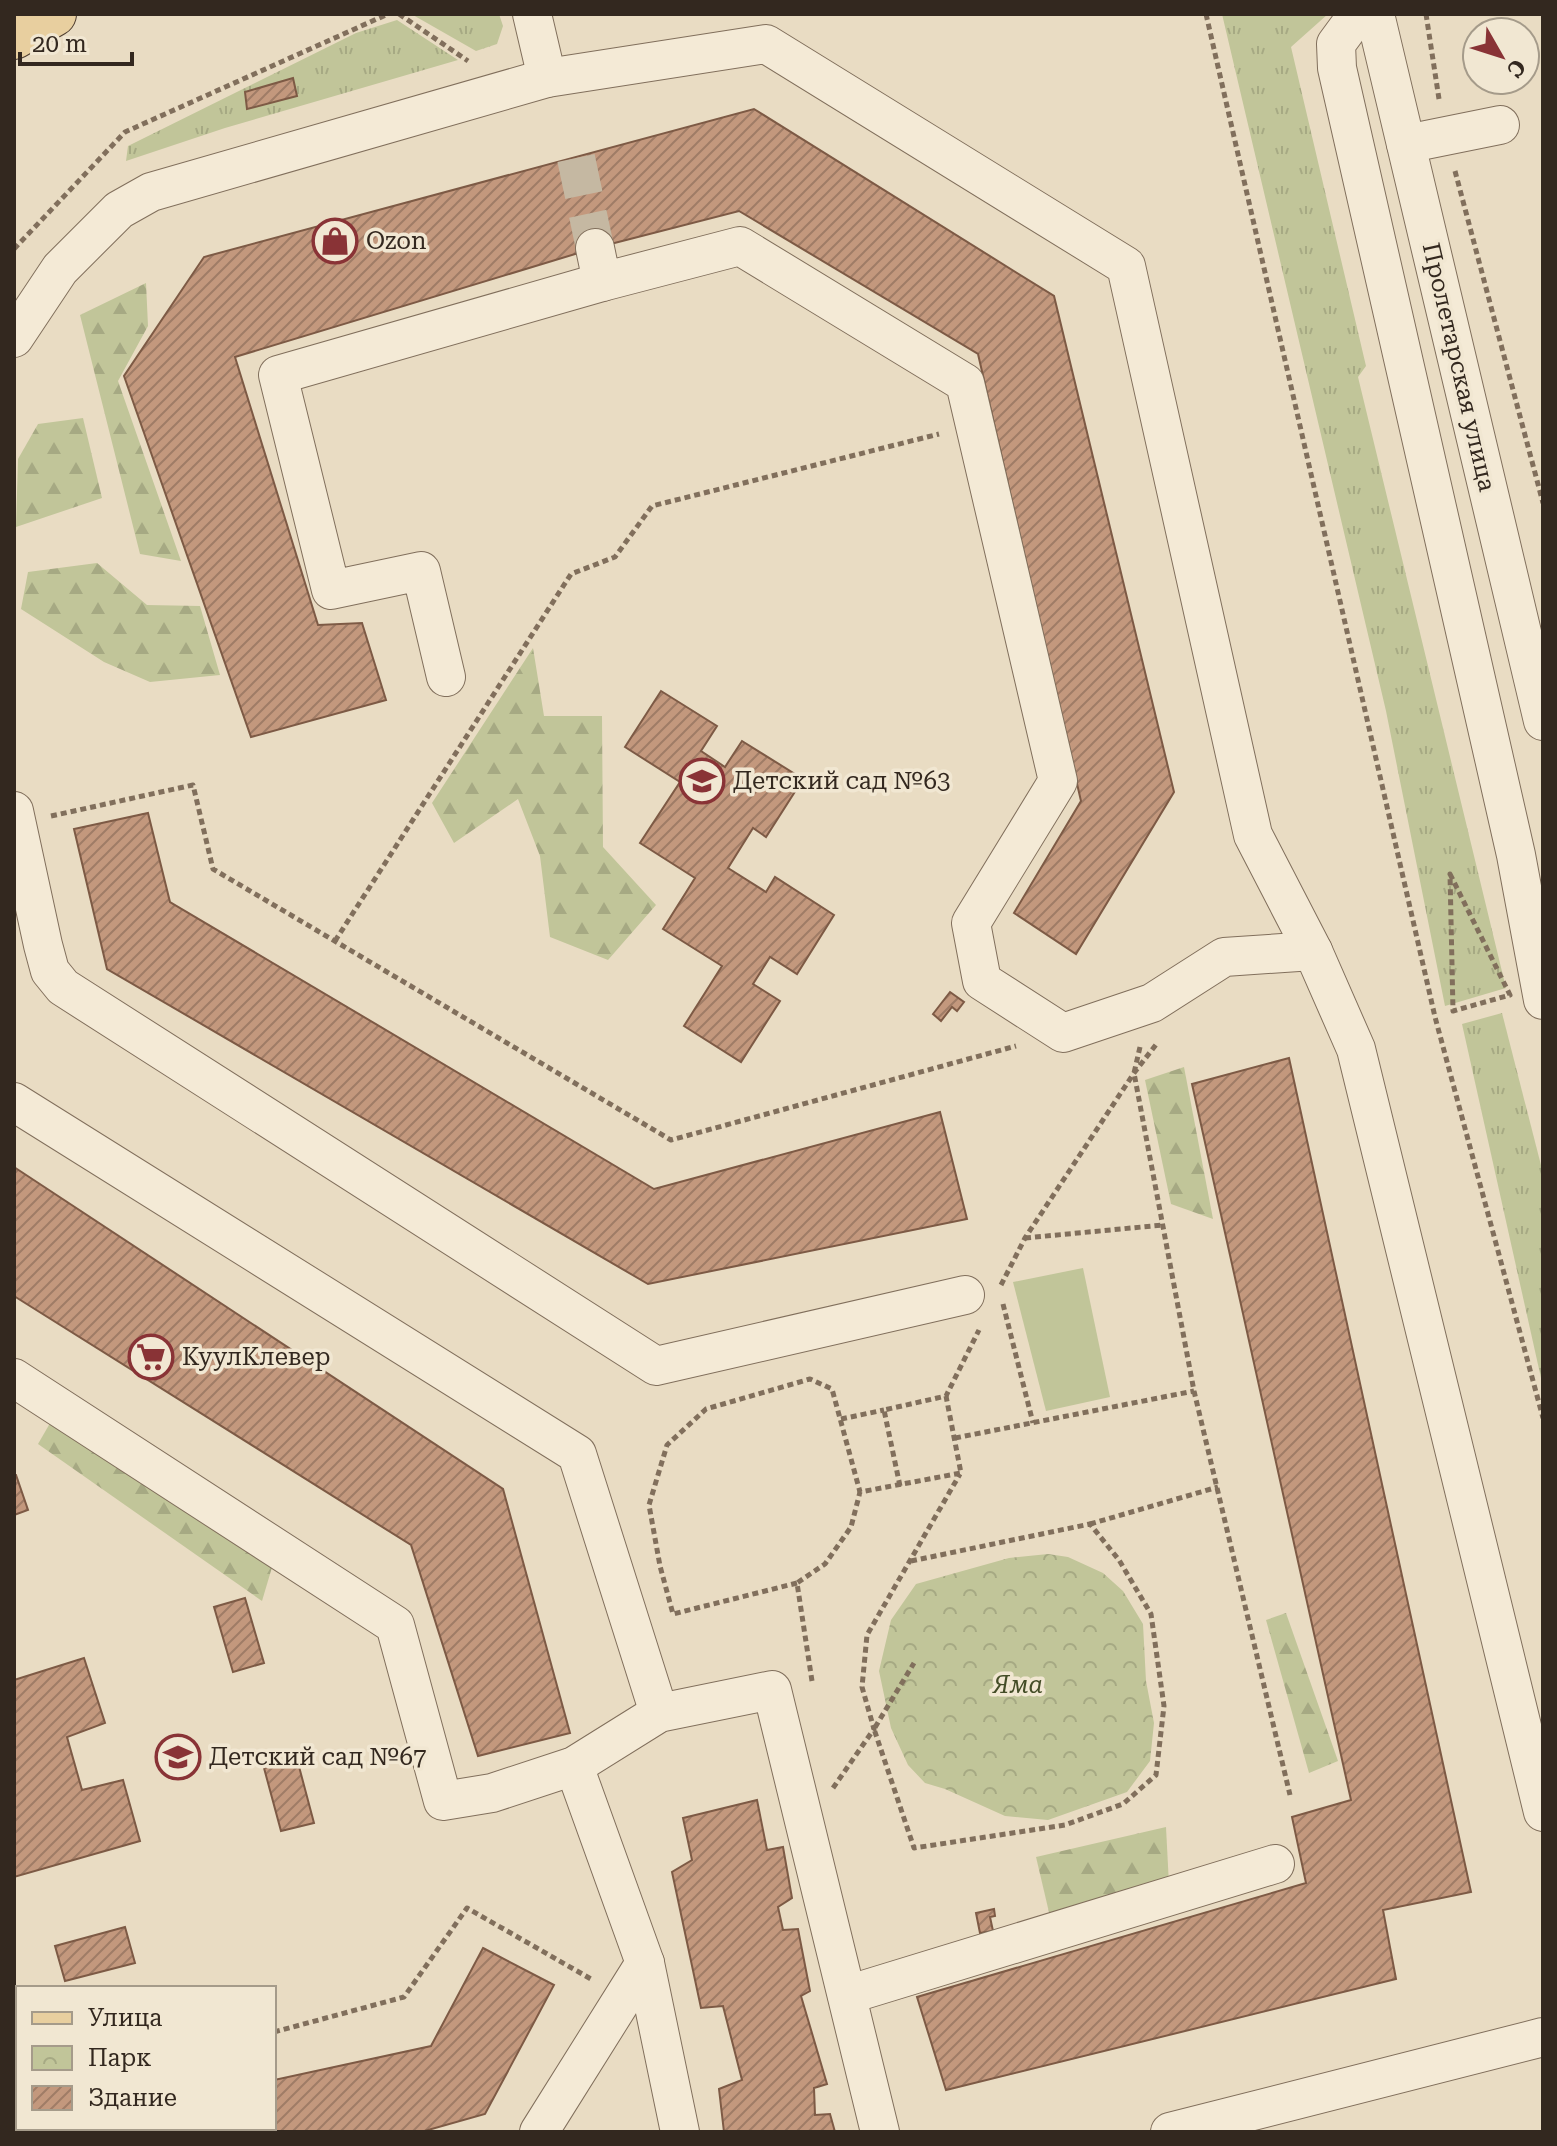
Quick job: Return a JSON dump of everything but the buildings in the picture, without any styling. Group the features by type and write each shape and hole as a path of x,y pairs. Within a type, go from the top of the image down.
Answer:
{"main road":[{"path":"14,37 54,14"}],"street":[{"path":"532,14 547,78"},
{"path":"1358,14 1336,44 1337,68 1529,852 1543,1000"},
{"name":"Пролетарская улица","path":"1375,14 1543,721"},
{"path":"14,338 60,269 119,210 151,192 547,78 766,44 1126,266 1253,835 1313,951 1356,1049 1543,1812"},
{"path":"1406,144 1500,125"},
{"path":"446,677 421,571 331,590 278,375 599,265 740,246 965,383 1058,781 971,923 982,981 1063,1033 1156,1021 1224,957 1313,951"},
{"path":"16,817 29,950 63,987 656,1366 972,1312"},
{"path":"14,1102 577,1454 659,1713"},
{"path":"14,1378 395,1625 443,1801 492,1793 574,1766 659,1713 772,1690 880,2132"},
{"path":"574,1766 645,1963 680,2132"},
{"path":"847,1995 1275,1864"},
{"path":"539,2132 645,1963"},
{"path":"1170,2132 1543,2037"}],"path":[{"path":"14,249 125,132 388,14"},
{"path":"399,14 509,89"},
{"path":"1206,14 1435,1017 1543,1418"},
{"path":"1426,14 1445,134 1543,503"},
{"path":"335,941 571,574 615,557 652,506 975,426"},
{"path":"16,817 193,785 213,869 671,1140 1063,1033"},
{"path":"1450,874 1510,995 1453,1011 1452,965 1450,874"},
{"path":"1033,1423 999,1289 1025,1238 1134,1073 1156,1021"},
{"path":"1156,1021 1134,1073 1194,1391 1290,1795"},
{"path":"1025,1238 1163,1225"},
{"path":"972,1312 946,1396 961,1473 867,1635 862,1687 914,1848 1065,1825 1123,1804 1156,1775 1164,1706 1151,1614 1119,1560 1090,1524"},
{"path":"810,1379 832,1389 860,1492 851,1527 825,1564 797,1583 673,1614 649,1505 667,1445 706,1409 810,1379"},
{"path":"955,1438 1194,1391"},
{"path":"841,1419 946,1396"},
{"path":"884,1410 900,1486"},
{"path":"860,1492 961,1473"},
{"path":"911,1561 1090,1524 1218,1487"},
{"path":"797,1583 814,1694"},
{"path":"806,1828 874,1729 914,1663"},
{"path":"831,1772 838,1803"},
{"path":"276,2031 404,1997 467,1908 623,1998"}],"green space":[{"path":"499,14 503,26 497,44 476,51 413,15"},
{"path":"1222,14 1328,14 1291,47 1366,366 1358,377 1506,988 1445,1006 1386,711"},
{"path":"397,20 458,60 225,128 126,161 128,146 356,33"},
{"path":"146,283 148,326 118,381 181,561 140,554 80,315"},
{"path":"83,418 102,498 16,527 18,459 38,424"},
{"path":"97,563 147,605 200,606 220,675 150,682 104,662 21,609 28,572"},
{"path":"533,648 544,716 602,716 603,847 656,905 608,960 550,937 540,856 518,799 454,843 432,803"},
{"path":"1502,1013 1543,1173 1543,1387 1462,1024"},
{"path":"1184,1067 1213,1219 1171,1204 1145,1080"},
{"path":"1083,1268 1110,1397 1046,1411 1013,1282"},
{"path":"53,1418 273,1564 262,1601 38,1444"},
{"name":"Яма","path":"1048,1554 1068,1557 1103,1573 1123,1591 1143,1624 1146,1681 1154,1723 1150,1761 1127,1792 1048,1820 1005,1816 925,1783 908,1765 891,1728 879,1671 891,1620 916,1584 1009,1558"},
{"path":"1286,1613 1338,1761 1309,1773 1266,1620"},
{"path":"1166,1827 1169,1885 1052,1925 1036,1857"}],"tunnel":[{"path":"576,158 595,248"}],"place":[{"name":"Ozon","path":"335,241"},
{"name":"Детский сад №63","path":"702,781"},
{"name":"КуулКлевер","path":"151,1357"},
{"name":"Детский сад №67","path":"178,1757"}]}
